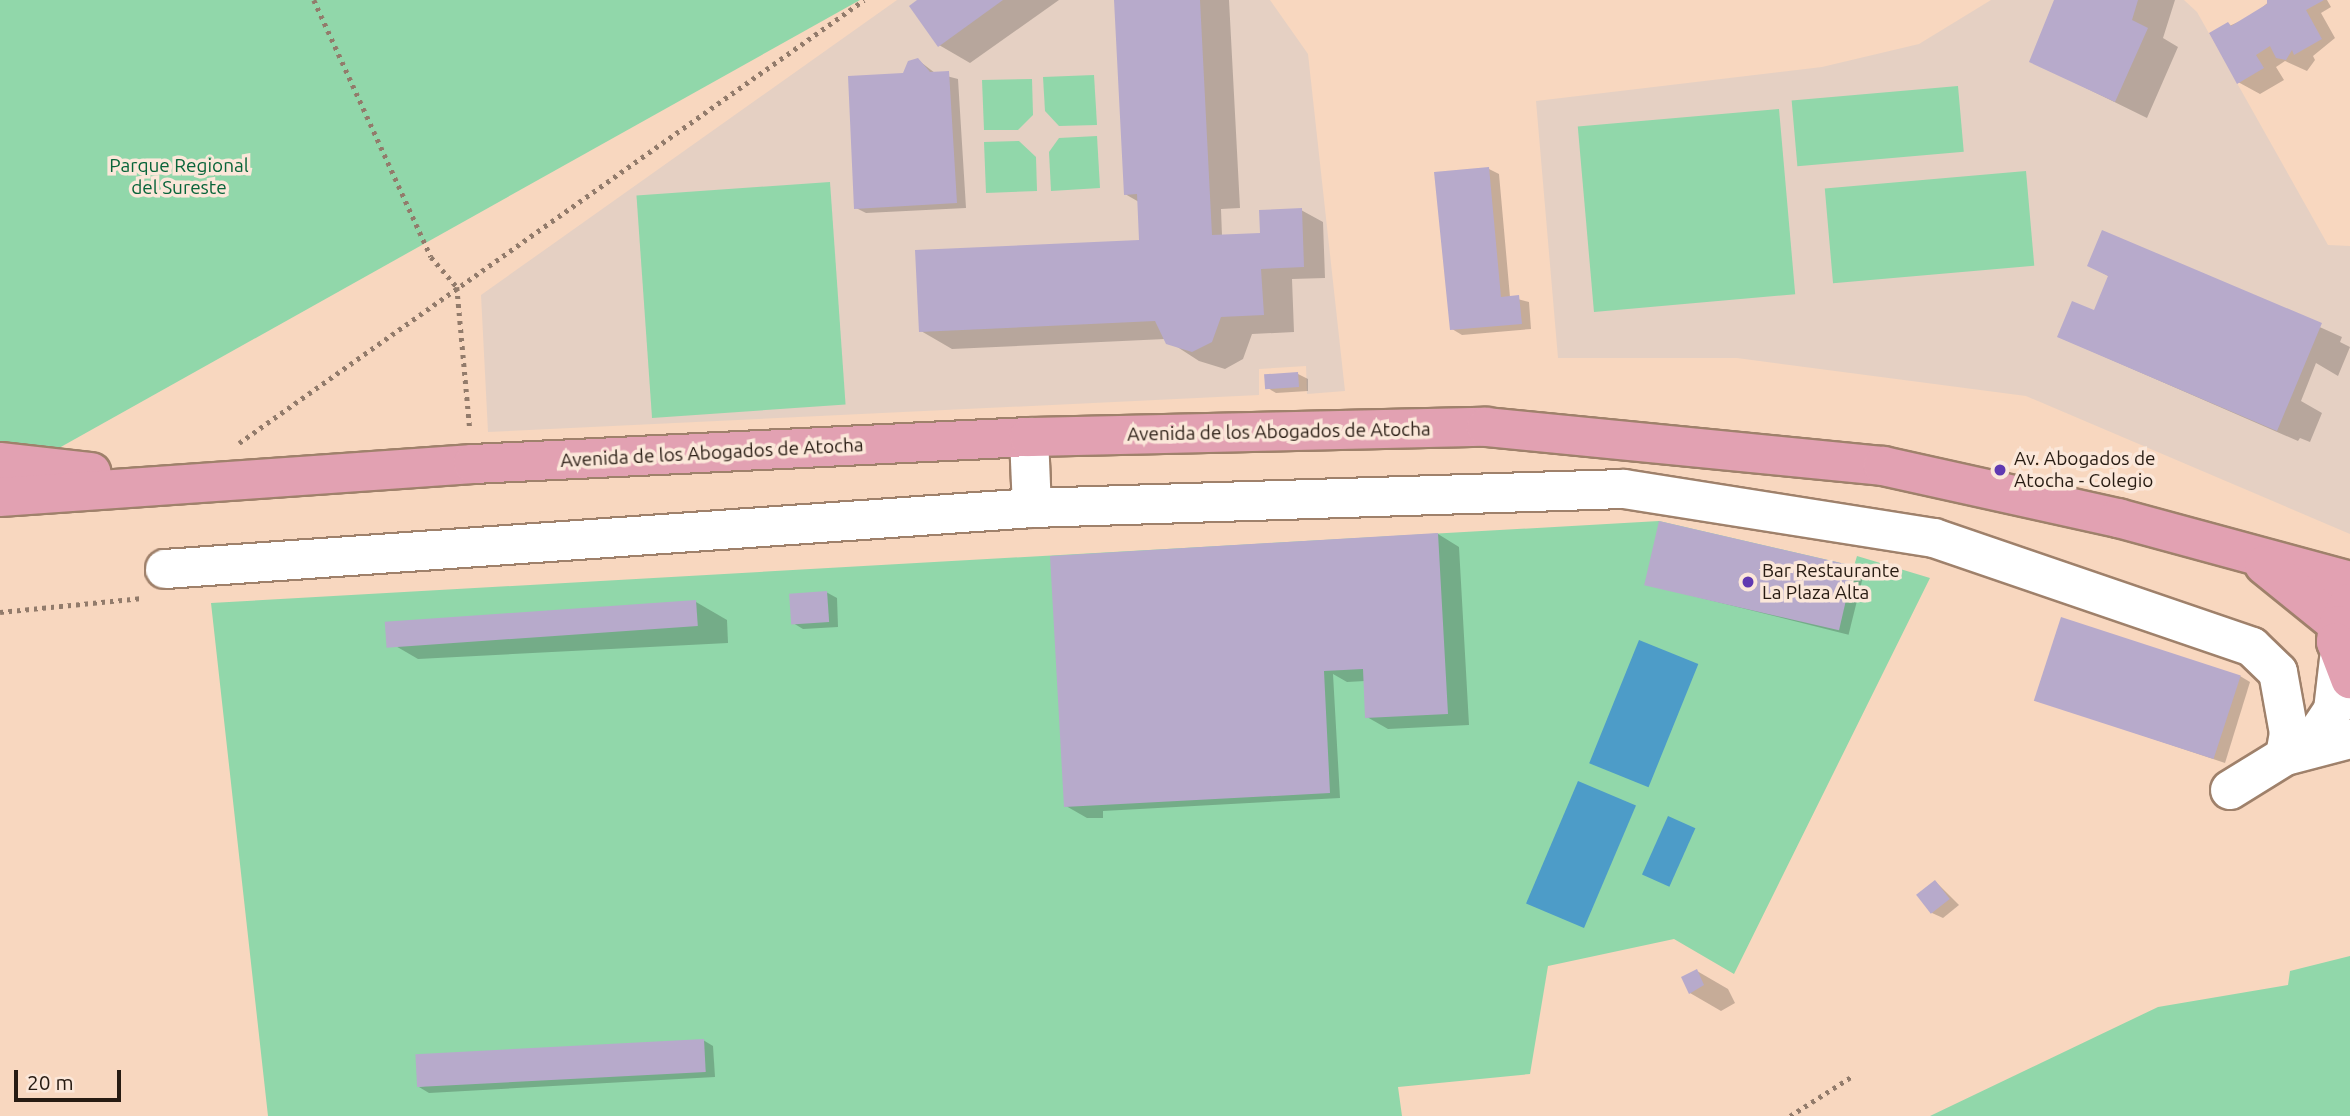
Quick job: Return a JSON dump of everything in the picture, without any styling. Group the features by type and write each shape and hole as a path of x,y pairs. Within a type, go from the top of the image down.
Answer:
{"main road":[{"name":"Avenida de los Abogados de Atocha","path":"183,483 473,464 1029,437 1504,428 1883,466 2118,518 2254,557 2344,659"},
{"path":"0,463 183,483"},
{"path":"0,497 183,483"},
{"path":"2254,557 2350,581"}],"lane":[{"path":"1029,437 1032,508"},
{"path":"165,569 1032,508 1624,489 1934,538 2252,647 2278,672 2318,690 2344,659"},
{"path":"2230,790 2297,752 2330,719 2344,659"},
{"path":"2278,672 2289,733 2297,752"},
{"path":"2297,752 2350,739"}],"path":[{"path":"314,0 431,257 457,287 473,464"},
{"path":"183,483 864,0"},
{"path":"1790,1116 1854,1075"}],"shaded area":[{"path":"897,0 1270,0 1308,54 1345,391 1307,394 1306,366 1259,369 1259,395 488,432 481,295"},
{"path":"1991,0 2184,0 2197,12 2328,245 2350,246 2350,534 2026,396 1737,358 1558,358 1536,101 1822,67 1919,44"}],"green space":[{"name":"Parque Regional del Sureste","path":"0,0 860,0 0,481"},
{"path":"1094,75 1097,125 1059,126 1045,111 1043,77"},
{"path":"1032,79 1033,115 1018,130 984,130 982,80"},
{"path":"1958,86 1964,152 1797,166 1792,101"},
{"path":"1779,109 1795,294 1594,312 1578,127"},
{"path":"1097,136 1100,188 1051,191 1049,152 1059,138"},
{"path":"1019,141 1036,157 1037,191 986,193 984,142"},
{"path":"2026,171 2034,266 1833,283 1825,189"},
{"path":"830,182 846,404 652,418 636,196"},
{"path":"1659,521 1854,566 1857,556 1930,578 1734,974 1674,939 1548,966 1530,1074 1398,1087 1402,1116 268,1116 211,603"},
{"path":"2350,956 2350,1116 1930,1116 2158,1007 2288,985 2290,971"}],"water":[{"path":"1639,640 1698,664 1649,787 1589,763"},
{"path":"1578,781 1636,806 1584,928 1526,903"},
{"path":"1668,816 1695,828 1669,887 1642,874"}],"building":[{"path":"917,0 1003,0 938,47 909,6"},
{"path":"1114,0 1200,0 1212,235 1260,233 1259,210 1302,208 1304,267 1261,269 1264,315 1221,317 1212,342 1192,352 1166,344 1155,321 919,332 915,250 1139,240 1137,194 1124,195"},
{"path":"2054,0 2138,0 2132,20 2148,28 2115,102 2029,62"},
{"path":"2267,0 2324,0 2306,10 2322,39 2294,55 2292,50 2286,60 2276,58 2270,46 2256,55 2264,68 2237,84 2209,33 2228,22 2231,26 2267,4"},
{"path":"918,58 930,72 949,71 957,203 854,209 848,76 903,73 908,61"},
{"path":"1489,167 1501,297 1519,295 1522,324 1450,330 1434,172"},
{"path":"2102,230 2322,323 2277,431 2057,337 2072,301 2094,310 2108,276 2087,266"},
{"path":"1298,372 1299,387 1265,389 1264,374"},
{"path":"1659,521 1854,566 1839,630 1644,585"},
{"path":"1438,533 1448,714 1365,718 1363,669 1324,671 1330,793 1064,807 1050,556"},
{"path":"827,591 829,622 791,625 789,594"},
{"path":"696,600 698,626 387,648 385,622"},
{"path":"2061,617 2241,675 2214,759 2034,701"},
{"path":"1935,880 1950,899 1931,914 1916,895"},
{"path":"1697,969 1704,985 1689,994 1681,977"},
{"path":"704,1039 706,1072 417,1087 415,1054"}],"place":[{"name":"Av. Abogados de Atocha - Colegio","path":"2000,470"},
{"name":"Bar Restaurante La Plaza Alta","path":"1748,582"}]}
